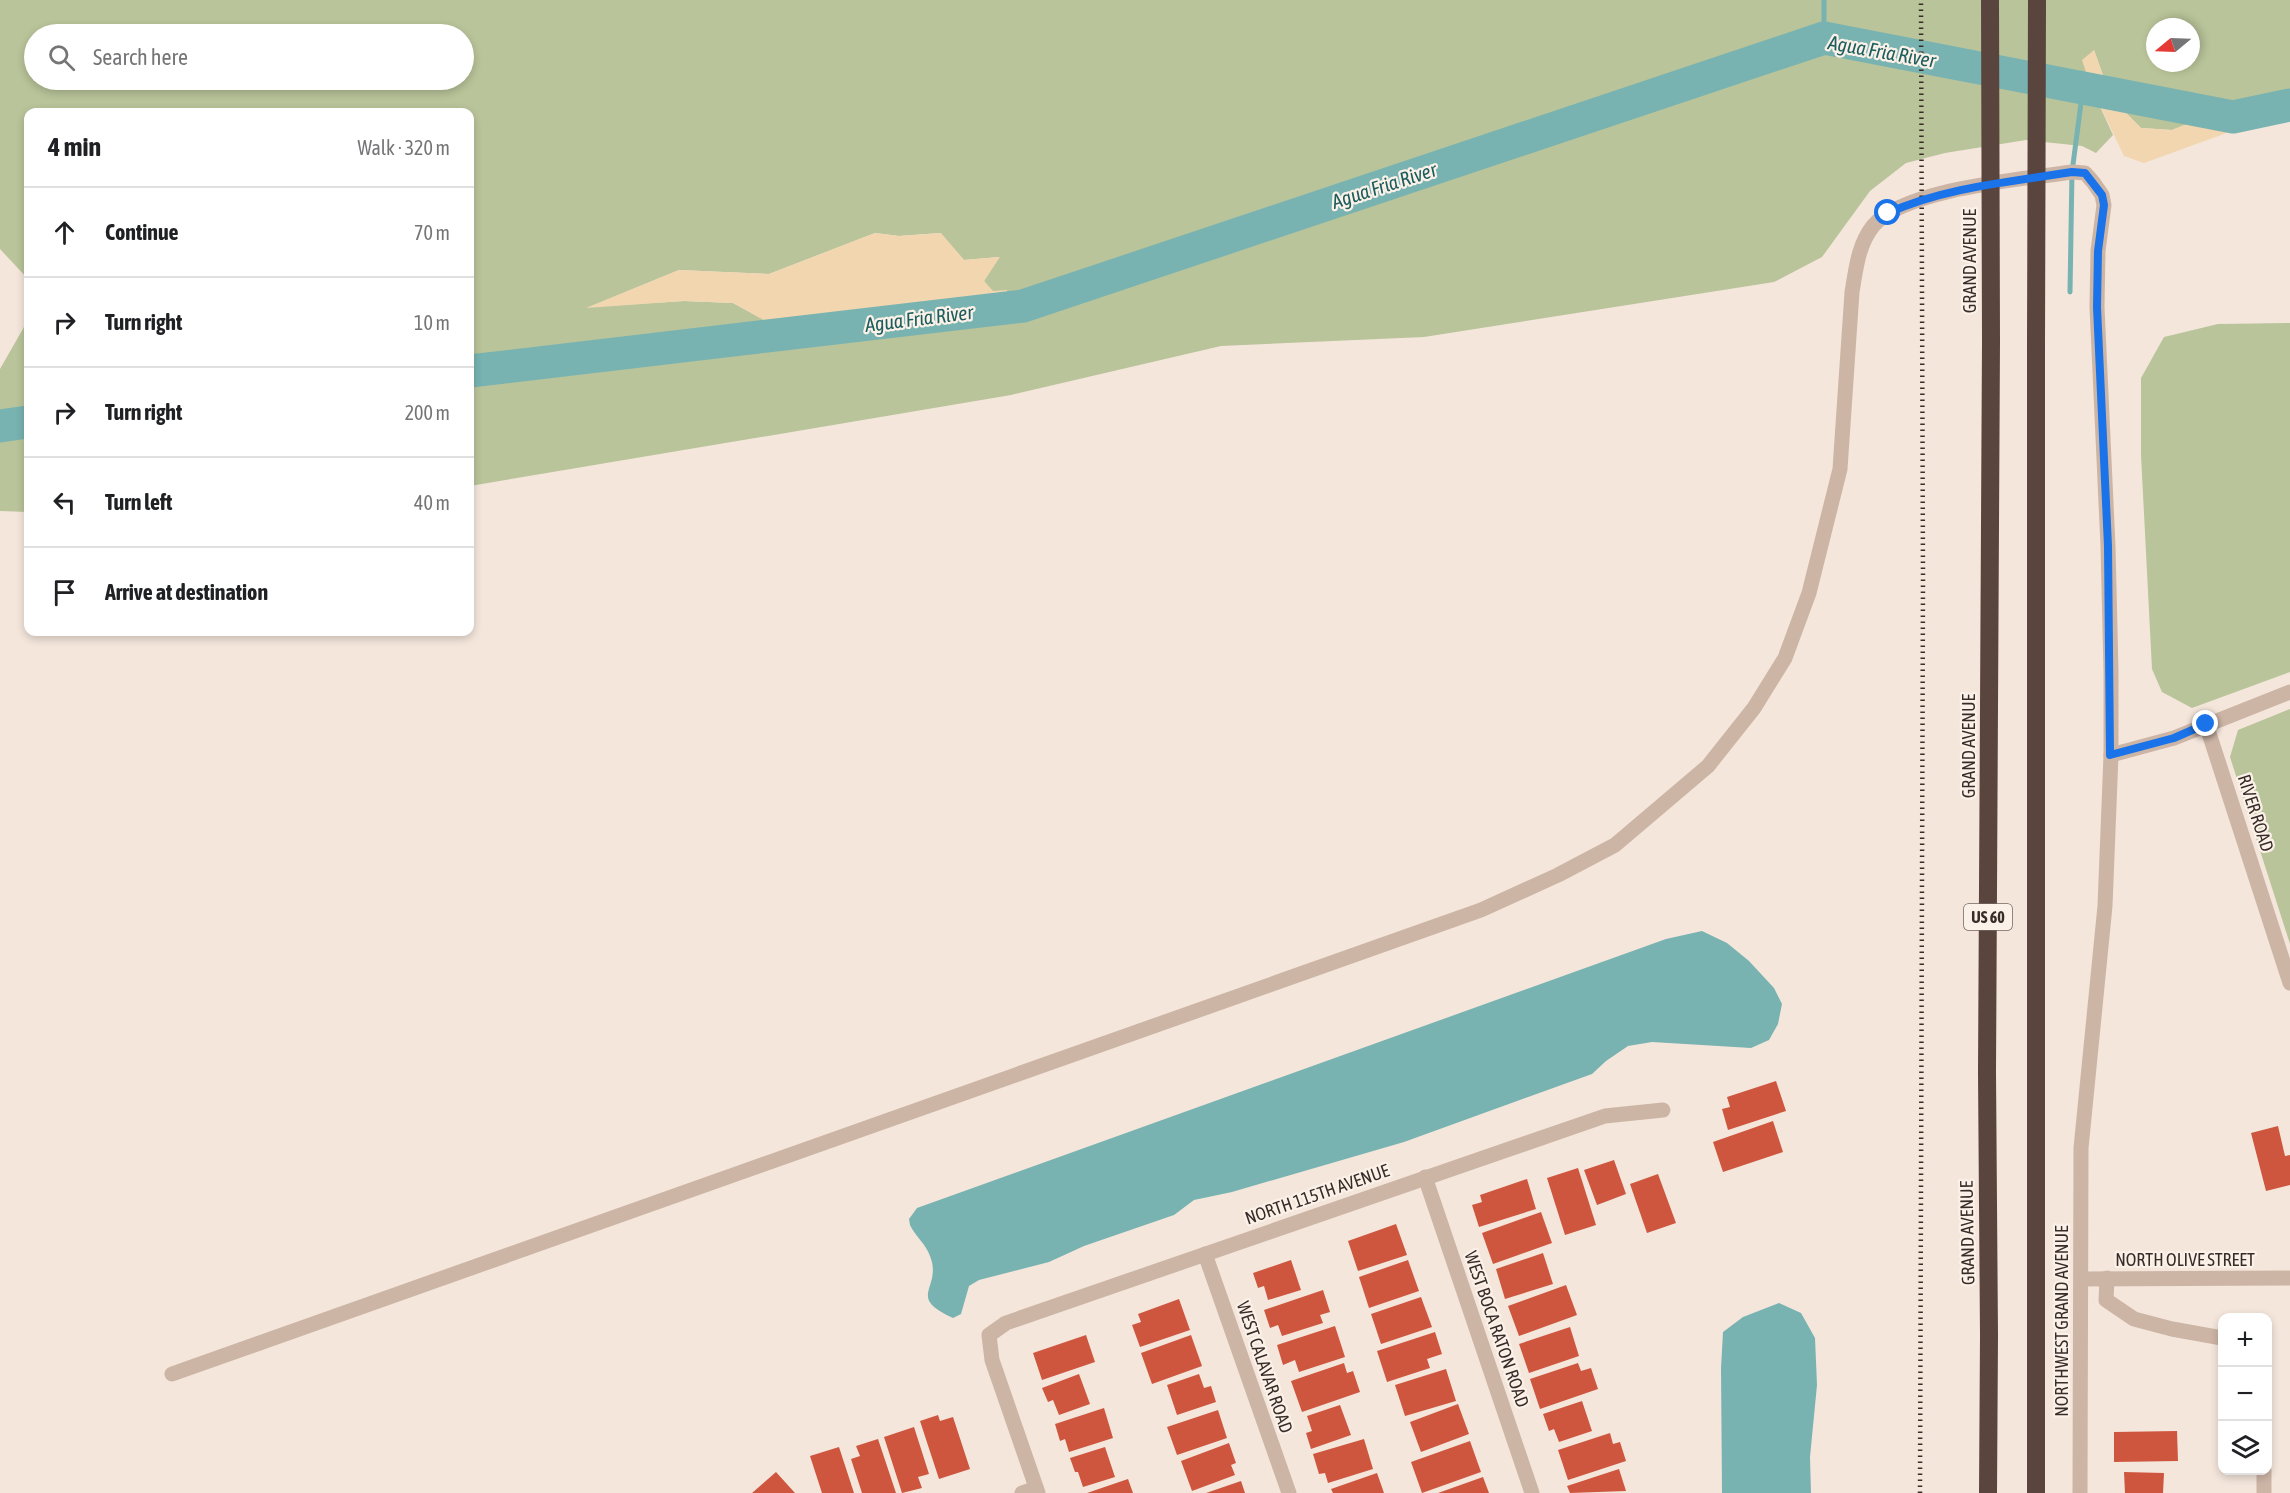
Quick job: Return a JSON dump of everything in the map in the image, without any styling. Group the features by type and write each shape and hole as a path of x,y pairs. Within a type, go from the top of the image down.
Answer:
{"highway":[{"name":"GRAND AVENUE","path":"1988,1493 1990,0"},
{"name":"US 60","path":"2036,1493 2037,0"}],"street":[{"name":"NORTHWEST GRAND AVENUE","path":"172,1374 1482,910 1615,845 1708,766 1754,708 1785,658 1809,593 1840,469 1856,263 1864,241 1874,225 1888,213 1914,201 1964,189 2072,172 2085,173 2102,195 2104,205 2098,251 2097,307 2108,546 2110,755 2105,906 2081,1148 2080,1493"},
{"path":"2110,755 2174,738 2290,692"},
{"name":"RIVER ROAD","path":"2206,724 2290,983"},
{"name":"NORTH 115TH AVENUE","path":"1032,1491 992,1360 989,1335 1006,1323 1605,1116 1663,1110"},
{"name":"WEST BOCA RATON ROAD","path":"1425,1177 1532,1493"},
{"name":"WEST CALAVAR ROAD","path":"1205,1254 1289,1493"},
{"path":"2107,1278 2106,1300 2134,1319 2218,1337"},
{"name":"NORTH OLIVE STREET","path":"2081,1279 2290,1278"},
{"path":"2264,1475 2264,1493"}],"green space":[{"path":"0,0 2290,0 2290,90 2272,101 2215,113 2172,130 2141,128 2111,98 2094,50 2091,87 2113,135 2096,153 2082,146 2026,140 1945,153 1906,163 1870,191 1822,257 1774,282 1424,337 1221,346 1011,395 474,485 474,108 24,108 24,275 0,249","holes":["875,233 899,236 940,233 964,260 999,257 984,281 1010,316 879,333 810,345 733,303 684,301 589,307 679,270 769,274"]},
{"path":"2290,323 2290,672 2192,708 2162,692 2152,669 2141,455 2141,378 2164,337 2218,324"},
{"path":"24,327 24,512 0,511 0,369"},
{"path":"2290,709 2290,944 2230,757 2238,730"}],"sand":[{"path":"2094,50 2111,98 2141,128 2172,130 2215,113 2272,101 2290,90 2290,110 2144,163 2124,156 2091,87 2082,60"},
{"path":"875,233 899,236 941,233 964,260 1000,257 984,281 993,291 1007,290 1010,316 879,333 810,345 733,303 684,301 586,308 679,270 769,274"}],"water":[{"path":"1702,931 1727,943 1749,961 1774,988 1782,1004 1778,1024 1769,1040 1751,1048 1652,1042 1628,1046 1592,1074 1404,1142 1232,1192 1194,1200 1174,1215 1084,1246 1049,1262 979,1280 969,1286 961,1314 953,1318 931,1304 928,1291 933,1267 926,1248 912,1229 909,1219 917,1208 1666,939"},
{"path":"1779,1303 1801,1313 1815,1338 1817,1385 1810,1457 1811,1493 1722,1493 1723,1332 1743,1317"}],"building":[{"path":"1776,1081 1786,1111 1728,1130 1722,1109 1730,1107 1727,1097"},
{"path":"1773,1121 1783,1152 1723,1172 1713,1142"},
{"path":"2278,1126 2285,1156 2290,1155 2290,1185 2266,1191 2251,1133"},
{"path":"1614,1160 1626,1194 1597,1205 1584,1170"},
{"path":"1578,1168 1596,1225 1565,1235 1547,1178"},
{"path":"1658,1174 1676,1223 1647,1233 1630,1184"},
{"path":"1527,1179 1536,1209 1479,1227 1472,1205 1482,1202 1480,1195"},
{"path":"1541,1212 1552,1243 1493,1264 1482,1233"},
{"path":"1396,1224 1407,1255 1358,1271 1348,1241"},
{"path":"1543,1253 1553,1284 1505,1299 1496,1269"},
{"path":"1291,1260 1301,1290 1268,1300 1264,1286 1258,1288 1253,1273"},
{"path":"1408,1260 1419,1291 1369,1308 1359,1277"},
{"path":"1566,1285 1577,1315 1519,1336 1508,1306"},
{"path":"1323,1290 1330,1312 1320,1315 1323,1323 1282,1336 1278,1325 1270,1328 1264,1310"},
{"path":"1421,1297 1432,1327 1381,1344 1371,1314"},
{"path":"1179,1299 1190,1330 1140,1347 1132,1325 1141,1322 1138,1314"},
{"path":"1335,1326 1345,1357 1299,1372 1295,1360 1283,1365 1277,1345"},
{"path":"1570,1327 1579,1356 1529,1373 1519,1344"},
{"path":"1435,1332 1442,1354 1427,1359 1430,1368 1387,1382 1377,1351"},
{"path":"1086,1335 1095,1362 1042,1380 1033,1353"},
{"path":"1191,1335 1202,1366 1152,1384 1141,1353"},
{"path":"1344,1363 1347,1373 1353,1371 1360,1392 1302,1412 1291,1381"},
{"path":"1578,1363 1581,1371 1591,1368 1598,1389 1540,1409 1530,1379"},
{"path":"1446,1369 1456,1401 1405,1416 1395,1385"},
{"path":"1079,1374 1090,1404 1059,1415 1053,1400 1048,1402 1042,1388"},
{"path":"1199,1374 1204,1388 1211,1386 1216,1402 1177,1415 1167,1385"},
{"path":"1582,1401 1592,1431 1559,1442 1554,1429 1549,1431 1543,1414"},
{"path":"1458,1404 1469,1434 1421,1452 1410,1422"},
{"path":"1340,1405 1351,1435 1311,1449 1306,1433 1312,1431 1307,1416"},
{"path":"1104,1408 1113,1438 1069,1452 1065,1439 1060,1441 1055,1424"},
{"path":"1218,1410 1227,1438 1177,1455 1167,1427"},
{"path":"938,1415 940,1421 953,1417 970,1469 939,1479 920,1421"},
{"path":"914,1427 929,1474 918,1477 922,1488 902,1493 884,1437"},
{"path":"2177,1431 2178,1461 2114,1462 2114,1432"},
{"path":"1610,1433 1613,1444 1620,1442 1626,1461 1568,1480 1558,1450"},
{"path":"878,1439 896,1493 862,1493 851,1459 860,1456 856,1446"},
{"path":"1364,1439 1373,1469 1328,1483 1325,1473 1319,1474 1313,1454"},
{"path":"1470,1441 1481,1472 1422,1493 1411,1462"},
{"path":"1229,1443 1236,1463 1231,1465 1235,1475 1192,1491 1181,1461"},
{"path":"839,1447 854,1493 822,1493 810,1456"},
{"path":"1105,1447 1115,1477 1083,1487 1070,1458"},
{"path":"1619,1469 1626,1491 1570,1493 1567,1486"},
{"path":"776,1472 795,1493 752,1493"},
{"path":"2124,1472 2164,1473 2163,1493 2125,1493"},
{"path":"1377,1473 1384,1493 1333,1493 1331,1489"},
{"path":"1483,1477 1489,1493 1438,1493"},
{"path":"1128,1479 1133,1493 1087,1493"},
{"path":"1241,1481 1245,1493 1206,1493"}],"waterway":[{"path":"1824,0 1824,38"},
{"name":"Agua Fria River","path":"474,371 1023,306 1824,38 2233,117 2290,105"},
{"path":"2070,292 2072,172 2083,88"},
{"name":"Agua Fria River","path":"0,426 24,423"}],"railway":[{"path":"1920,1493 1923,579 1921,0"}],"route":[{"path":"1888,213 1914,201 1964,189 2072,172 2085,173 2102,195 2104,205 2098,251 2097,307 2108,546 2110,755 2174,738 2206,724"}]}
